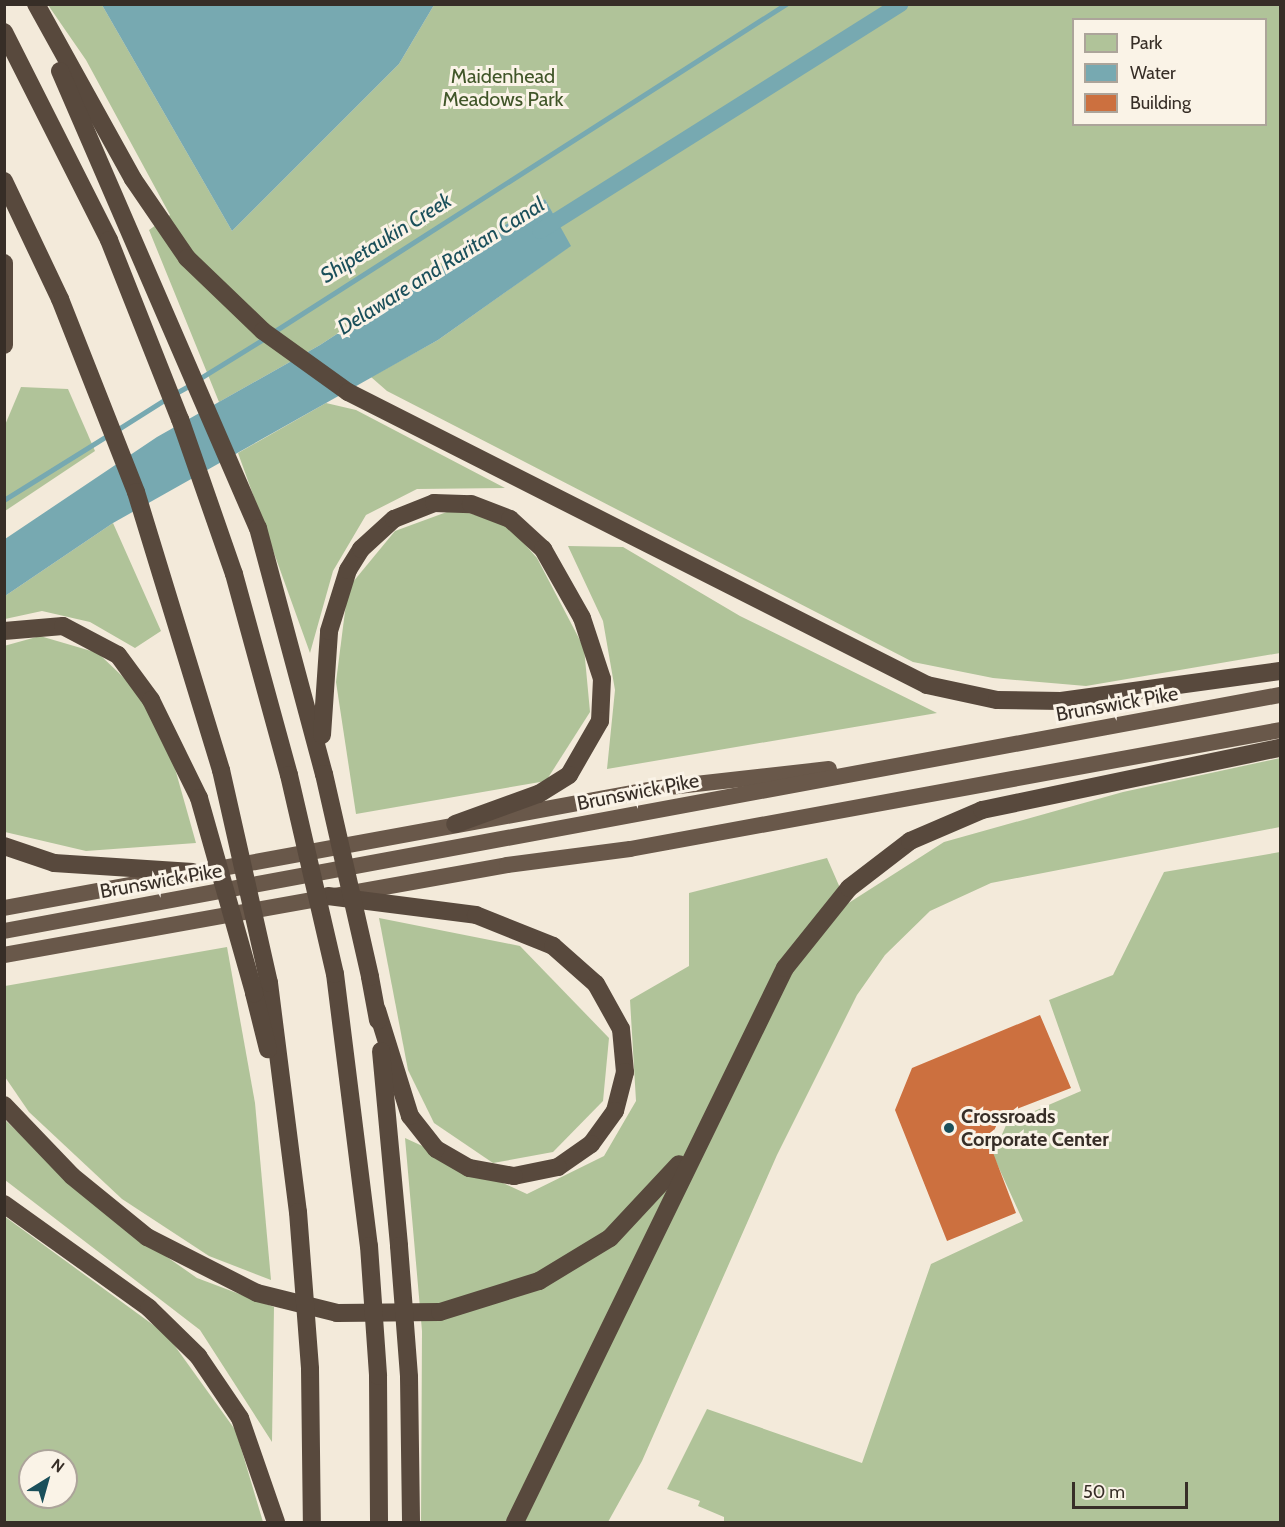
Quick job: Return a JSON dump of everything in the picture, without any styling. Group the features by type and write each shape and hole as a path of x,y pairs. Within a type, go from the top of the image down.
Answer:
{"highway":[{"path":"28,4 170,317 258,528 323,766 370,976 377,1010 410,1116 436,1149 469,1168 514,1176 558,1167 591,1144 615,1111 625,1072 621,1029 596,984 560,952 498,920 328,896"},
{"path":"36,4 140,189 211,285 308,366 406,421 927,685 997,700 1061,701 1281,671"},
{"path":"4,32 76,169 146,332 224,541 290,775 335,974 369,1245 378,1376 379,1522"},
{"path":"4,181 88,366 165,577 220,770 288,1126 298,1212 310,1369 312,1522"},
{"path":"4,263 4,345"},
{"path":"323,766 329,631 341,588 361,549 394,519 434,503 471,504 510,519 543,549 582,618 602,679 600,721 569,775 538,794 455,825"},
{"path":"4,631 63,626 118,655 151,700 200,798 261,988"},
{"name":"Brunswick Pike","path":"4,931 1281,695"},
{"path":"4,955 328,896 630,849 1281,730"},
{"path":"515,1522 708,1123 802,940 849,888 910,841 1022,798 1281,748"},
{"path":"4,908 193,872 724,778 869,770"},
{"path":"4,846 54,863 193,872"},
{"path":"377,1010 409,1377 411,1522"},
{"path":"4,1105 111,1211 186,1261 293,1305 393,1316 478,1304 579,1259 642,1209 708,1123"},
{"path":"4,1204 149,1308 198,1356 244,1427 276,1522"}],"green space":[{"name":"Maidenhead Meadows Park","path":"48,5 102,5 232,231 399,64 434,5 1280,5 1280,653 1086,686 993,678 913,662 387,391 371,377 438,340 570,246 545,199 320,345 219,402 149,230 170,215 86,60"},
{"path":"21,387 68,389 95,451 5,511 5,425"},
{"path":"326,403 356,410 505,488 417,489 366,515 333,571 310,653 238,453"},
{"path":"455,509 507,524 537,558 584,648 590,712 546,781 356,814 336,682 348,588 395,531"},
{"path":"113,523 161,631 135,648 90,622 42,611 5,619 5,596"},
{"path":"568,546 623,547 740,616 937,713 607,769 615,690 603,621"},
{"path":"40,636 98,653 144,697 174,765 196,843 86,851 5,832 4,646"},
{"path":"1280,758 1280,827 991,883 930,911 885,955 857,995 777,1155 642,1461 608,1522 421,1522 422,1331 405,1138 527,1194 604,1156 636,1101 630,1000 689,966 689,893 827,858 847,904 944,842 1123,792"},
{"path":"1280,852 1280,1522 724,1522 724,1517 698,1506 700,1501 667,1489 707,1409 862,1463 931,1264 1023,1221 993,1155 1007,1123 1081,1091 1049,1000 1113,975 1164,872"},
{"path":"379,918 520,946 609,1038 603,1101 553,1152 493,1163 434,1123 408,1070"},
{"path":"227,947 255,1103 271,1280 209,1256 122,1199 29,1112 5,1077 5,986"},
{"path":"4,1119 104,1213 197,1278 274,1307 272,1442 200,1330 5,1180"},
{"path":"4,1216 167,1335 236,1431 263,1522 5,1522"}],"water":[{"path":"102,5 434,5 399,64 232,231"},
{"path":"545,199 571,246 438,340 113,523 5,596 5,539 157,437 320,345"}],"building":[{"name":"Crossroads Corporate Center","path":"1040,1015 1071,1088 1001,1115 989,1142 1016,1213 947,1241 895,1110 912,1068"}],"waterway":[{"name":"Shipetaukin Creek","path":"272,333 786,4"},
{"name":"Delaware and Raritan Canal","path":"540,231 901,4"},
{"name":"Shipetaukin Creek","path":"199,379 265,338"},
{"name":"Shipetaukin Creek","path":"176,393 192,384"},
{"name":"Shipetaukin Creek","path":"117,430 166,399"},
{"name":"Shipetaukin Creek","path":"4,500 110,434"}],"place":[{"name":"Crossroads Corporate Center","path":"949,1128"}]}
